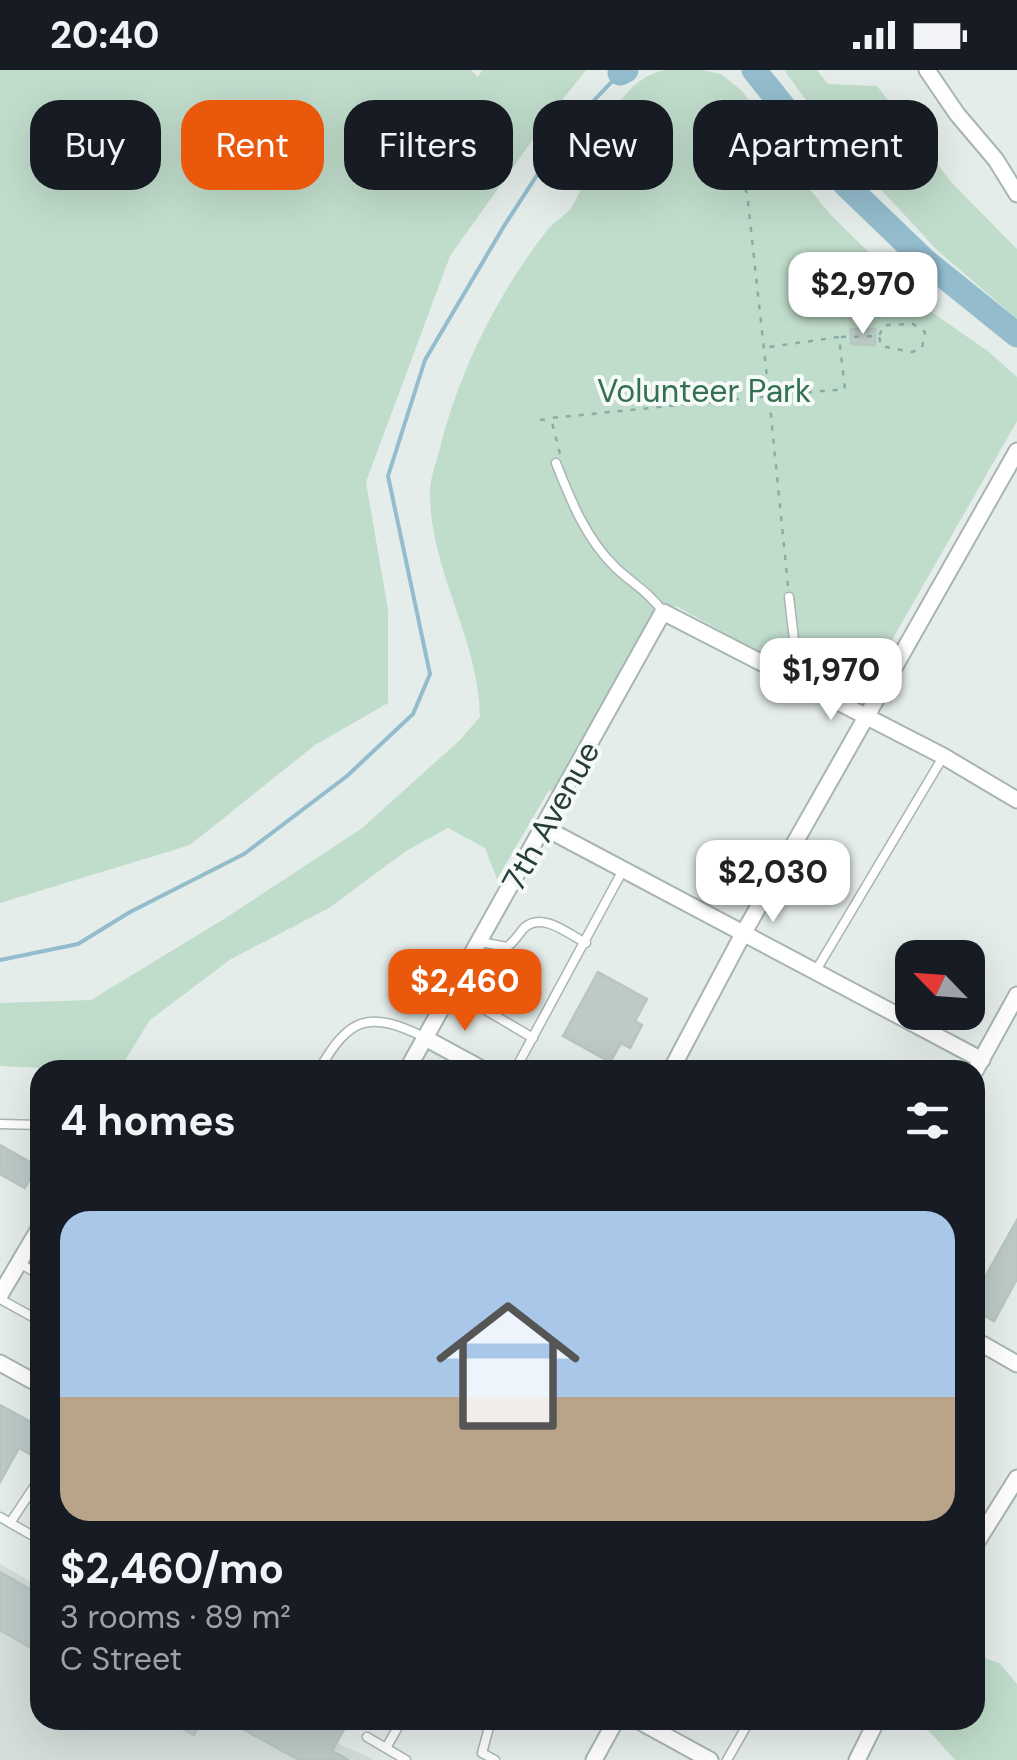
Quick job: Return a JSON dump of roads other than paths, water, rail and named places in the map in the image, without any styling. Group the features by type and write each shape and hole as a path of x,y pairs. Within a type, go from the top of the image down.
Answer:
{"street":[{"path":"927,70 1017,194"},
{"path":"676,1060 743,934 1017,451"},
{"path":"663,612 943,756 1017,800"},
{"name":"7th Avenue","path":"413,1060 663,612"},
{"path":"544,828 815,972 968,1060"},
{"path":"981,1060 1017,995"},
{"path":"425,1038 466,1060"},
{"path":"0,1297 30,1243"},
{"path":"985,1346 1017,1364"},
{"path":"0,1363 30,1380"},
{"path":"985,1529 1017,1478"},
{"path":"594,1760 610,1730"},
{"path":"656,1730 710,1760"},
{"path":"856,1760 872,1730"}],"lane":[{"path":"559,463 581,523 614,566 663,612"},
{"path":"789,598 799,682"},
{"path":"815,972 943,756"},
{"path":"521,1060 623,870"},
{"path":"480,942 507,947 528,924 548,922 586,944"},
{"path":"451,994 533,1038"},
{"path":"325,1060 340,1036 369,1022 394,1024 425,1038"},
{"path":"0,1124 30,1125"},
{"path":"18,1263 30,1270"},
{"path":"0,1297 30,1315"},
{"path":"10,1523 30,1493"},
{"path":"0,1518 30,1534"},
{"path":"386,1748 396,1730"},
{"path":"488,1730 482,1753 494,1760"},
{"path":"727,1760 744,1730"},
{"path":"367,1736 406,1760"}],"waterway":[{"path":"620,73 626,70"},
{"path":"754,70 846,185 924,260 1017,335"},
{"path":"0,960 78,944 130,912 244,854 347,776 413,714 430,674 388,476 425,360 567,129 620,73"}],"park label":[{"name":"Volunteer Park","path":"704,391"}]}
